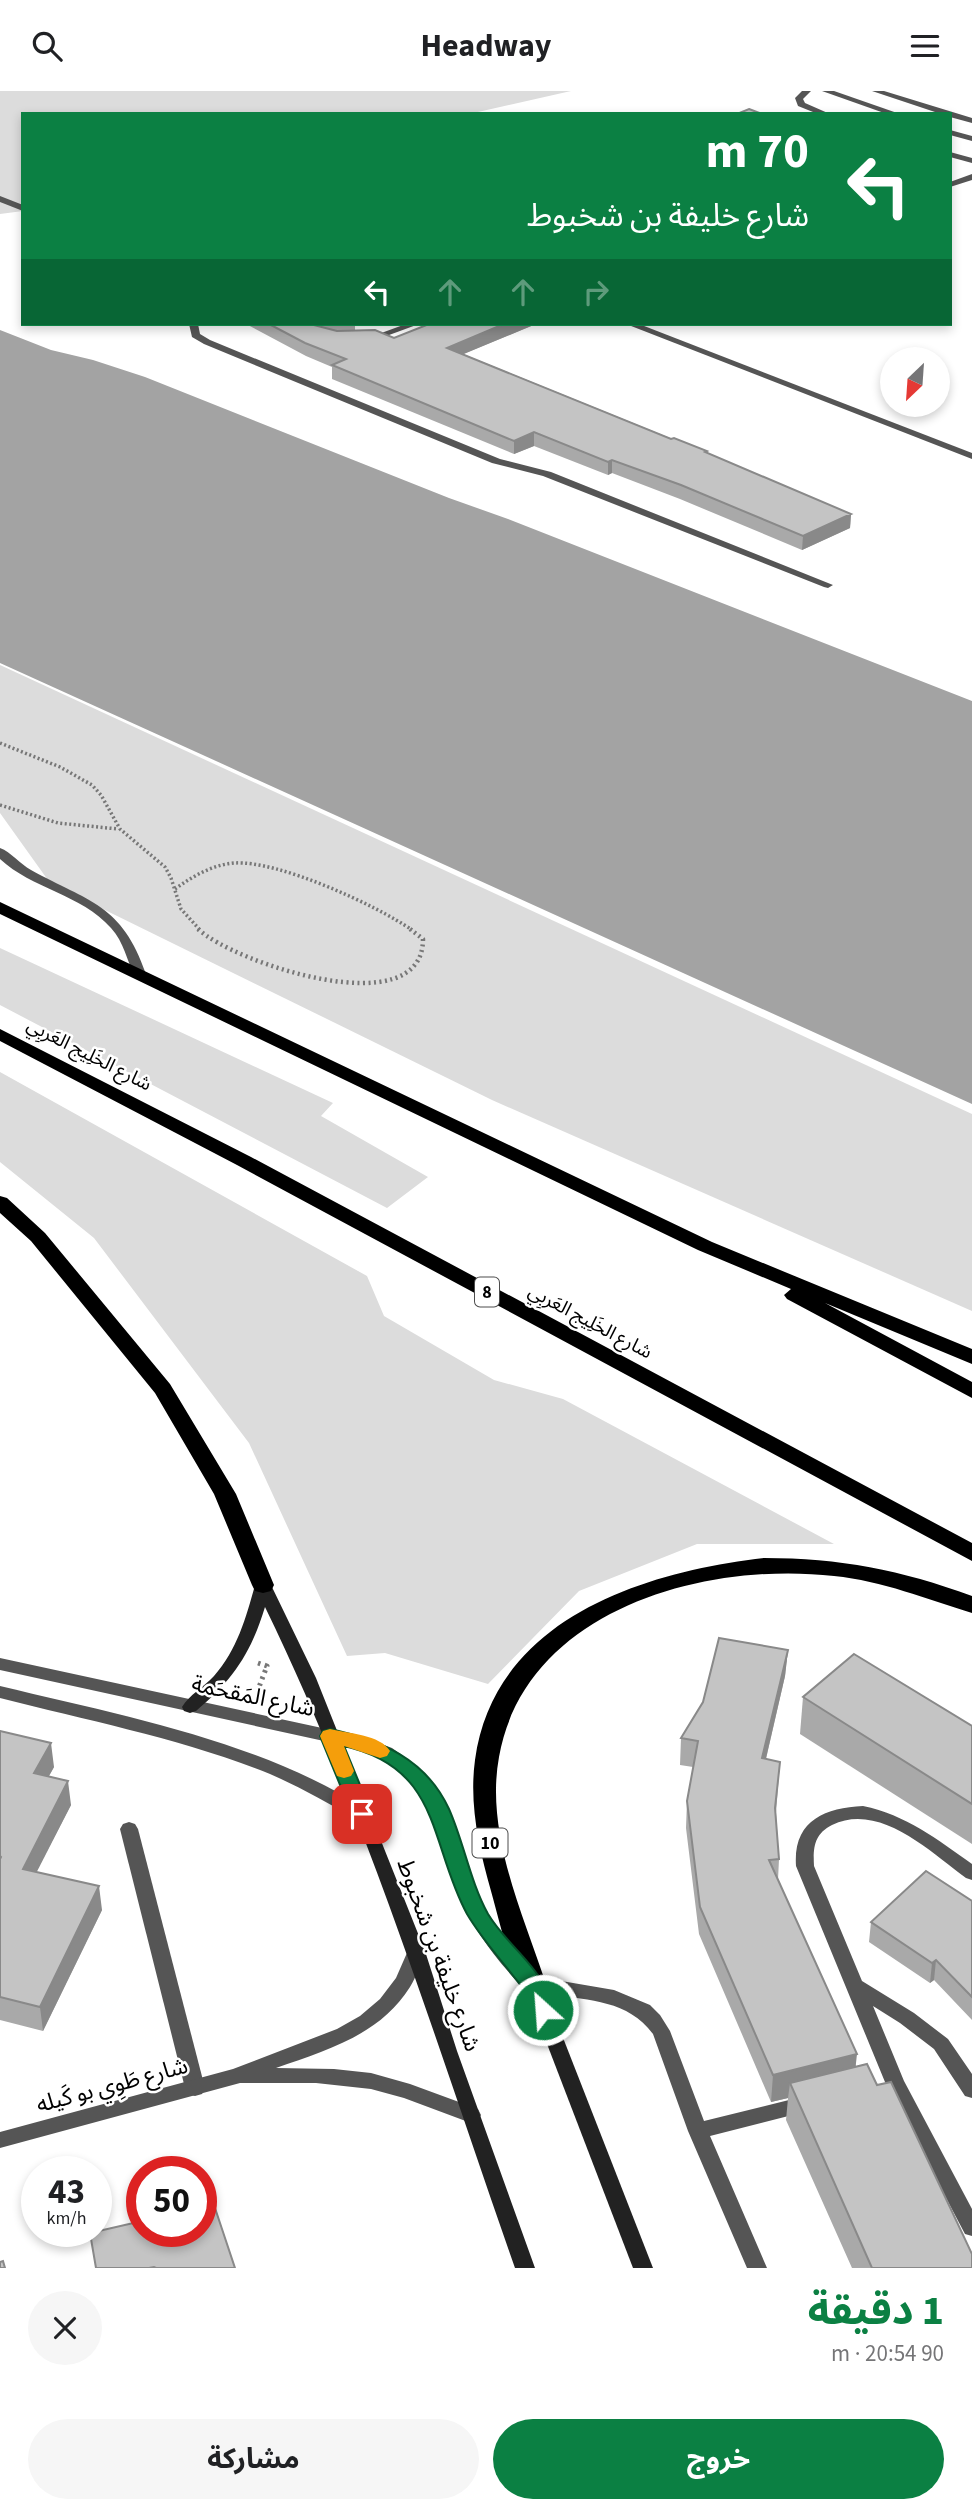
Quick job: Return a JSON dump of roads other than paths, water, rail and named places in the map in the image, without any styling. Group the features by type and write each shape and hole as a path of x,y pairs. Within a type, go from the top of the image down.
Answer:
{"highway":[{"path":"0,907 705,1246 972,1391"},
{"name":"شارع الخَلِيج العَربِي","path":"0,1034 268,1174 972,1553"},
{"path":"0,1202 38,1237 163,1389 225,1494 263,1585"},
{"path":"705,1246 972,1357"},
{"name":"10","path":"533,1984 490,1843 485,1813 488,1754 506,1700 523,1674 544,1650 570,1629 630,1595 699,1573 774,1565 852,1570 915,1584 972,1605"}],"main road":[{"path":"190,1707 226,1674 239,1656 250,1634 263,1585"},
{"name":"شارع خليفة بن شخبوط","path":"263,1585 308,1678 416,1951 525,2268"},
{"name":"10","path":"533,1984 643,2268"}],"street":[{"path":"807,91 799,98 801,104 821,112"},
{"path":"826,91 890,112"},
{"path":"876,91 944,112"},
{"path":"952,115 972,121"},
{"path":"952,133 972,139"},
{"path":"952,155 972,161"},
{"path":"952,185 972,177"},
{"path":"0,199 21,207"},
{"path":"194,326 195,335 207,342 496,461 547,474 828,585"},
{"path":"359,341 381,337 409,326"},
{"path":"636,326 972,456"},
{"path":"0,852 24,873 83,900 113,922 133,947 141,974"},
{"name":"شارع المَقحَمة","path":"0,1664 359,1742 386,1753 408,1769 426,1788 439,1809 467,1895 506,1956 533,1984"},
{"path":"0,1692 243,1756 317,1787 362,1814"},
{"path":"972,1873 886,1816 859,1812 834,1816 813,1828 803,1846 805,1866 854,1985 888,2083 972,2228"},
{"path":"129,1829 195,2088"},
{"name":"شارع طَوِي بو كَيله","path":"0,2140 237,2076 268,2062 338,2039 367,2023 390,2002 402,1986 416,1951"},
{"path":"533,1984 614,1997 643,2011 653,2020 661,2031 698,2131 757,2268"},
{"path":"854,1985 941,2044 972,2090"},
{"name":"شارع طَوِي بو كَيله","path":"237,2076 318,2075 353,2078 388,2085 471,2115"},
{"path":"698,2131 828,2099"}]}
